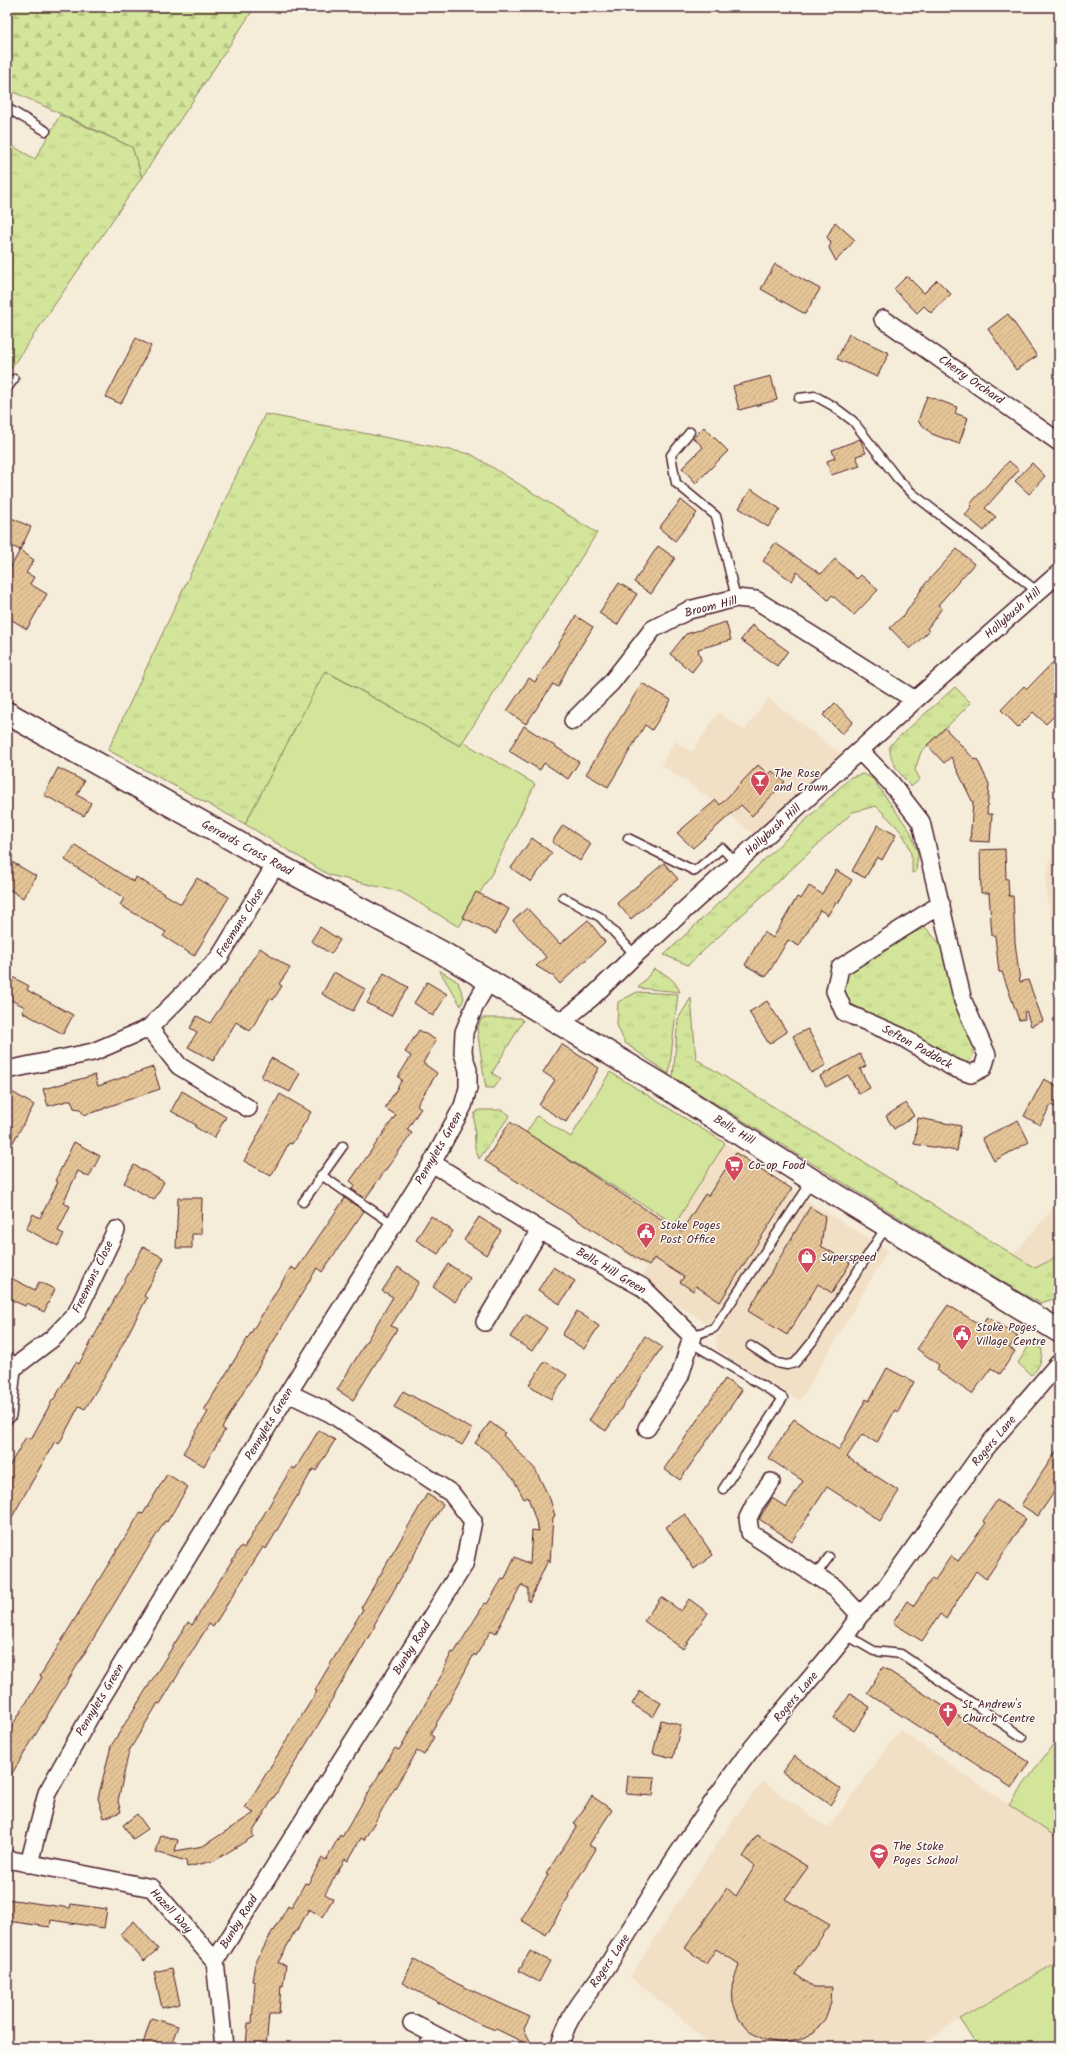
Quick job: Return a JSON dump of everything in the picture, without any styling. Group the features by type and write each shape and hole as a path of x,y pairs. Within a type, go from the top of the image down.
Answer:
{"main road":[{"name":"Gerrards Cross Road","path":"7,713 276,864 441,952 489,981"},
{"name":"Bells Hill","path":"489,981 667,1088 812,1180 1059,1331"}],"street":[{"name":"Cherry Orchard","path":"883,318 1059,442"},
{"name":"Hollybush Hill","path":"559,1024 591,998 635,955 915,700 1059,573"},
{"name":"Broom Hill","path":"573,721 611,683 653,629 689,610 736,598 756,600 915,700"},
{"name":"Sefton Paddock","path":"860,750 890,782 922,822 942,904 963,1001 987,1054 983,1068 971,1074 952,1068 902,1037 844,1012 835,991 840,968 942,904"},
{"name":"Freemans Close","path":"7,1070 93,1052 149,1028 219,958 276,864"},
{"name":"Pennylets Green","path":"29,1864 47,1793 89,1718 288,1393 432,1164 463,1106 468,1088 468,1070 463,1053 464,1032 476,1003 489,981"},
{"path":"149,1028 179,1066 248,1108"},
{"name":"Bells Hill Green","path":"432,1164 540,1230 642,1287 691,1339"},
{"name":"Freemans Close","path":"7,1415 10,1365 53,1338 76,1314 116,1230"},
{"path":"485,1322 540,1230"},
{"path":"647,1428 680,1376 691,1339"},
{"name":"Rogers Lane","path":"560,2047 562,2034 570,2018 603,1974 679,1852 746,1756 846,1635 860,1615 885,1589 984,1450 1059,1364"},
{"name":"Bunby Road","path":"215,1961 464,1565 473,1521 451,1494 330,1413 288,1393"},
{"path":"771,1482 755,1504 748,1518 750,1534 835,1588 860,1615"},
{"name":"Hazell Way","path":"7,1859 152,1888 215,1961"},
{"path":"215,1961 224,2047"},
{"path":"412,2023 432,2042 458,2047"}],"lane":[{"path":"7,108 46,131"},
{"path":"7,388 14,379"},
{"path":"799,398 815,396 853,421 897,478 912,493 1038,592"},
{"path":"690,432 672,454 676,483 716,516 736,598"},
{"path":"628,838 695,871 722,848 736,863"},
{"path":"563,897 600,917 635,955"},
{"path":"303,1202 343,1146"},
{"path":"322,1176 394,1225"},
{"path":"691,1339 714,1328 812,1180"},
{"path":"751,1346 777,1363 787,1365 796,1363 812,1342 887,1225"},
{"path":"691,1339 783,1398 723,1489"},
{"path":"815,1576 828,1557"},
{"path":"846,1635 874,1651 901,1654 1022,1736"}],"shaded area":[{"path":"768,698 841,754 753,834 714,801 661,765 675,741 692,752 718,713 745,730"},
{"path":"1059,823 1059,952 1047,898 1046,882 1054,838"},
{"path":"725,1143 812,1204 888,1250 800,1401 717,1350 715,1341 718,1335 723,1333 712,1324 710,1326 639,1280 647,1268 623,1252 650,1209 675,1224"},
{"path":"1059,1201 1059,1252 1051,1260 1035,1268 1013,1255"},
{"name":"The Stoke Poges School","path":"900,1730 1059,1839 1059,1961 960,2019 917,2047 712,2047 676,2014 630,1977 679,1900 747,1800 763,1782 828,1828"}],"green space":[{"path":"7,7 255,7 142,177 132,147 7,89"},
{"path":"60,115 132,147 142,177 7,374 7,143 35,159"},
{"path":"265,414 471,454 597,533 460,746 326,671 245,824 108,750"},
{"path":"325,671 460,746 463,742 535,784 492,873 459,927 401,892 329,875 245,824"},
{"path":"955,687 971,703 921,752 915,770 920,779 911,787 893,762 890,745"},
{"path":"863,774 872,778 910,831 918,853 916,872 912,873 910,851 903,835 876,806 853,812 688,965 664,955 851,777"},
{"path":"925,927 942,946 961,1021 973,1043 973,1055 969,1062 958,1065 880,1018 847,1002 840,984 847,968"},
{"path":"654,969 670,978 676,984 680,992 638,988"},
{"path":"439,970 458,982 464,998 461,1006"},
{"path":"637,992 678,994 669,1074 625,1043 617,1025 618,1002"},
{"path":"691,998 696,1059 1035,1268 1051,1260 1059,1252 1059,1297 1041,1303 1024,1295 673,1077 678,1019"},
{"path":"482,1018 520,1018 523,1021 492,1073 501,1079 494,1088 486,1088 485,1083 477,1029"},
{"path":"610,1072 725,1143 675,1224 526,1133 537,1116 571,1137"},
{"path":"479,1110 502,1110 510,1115 479,1159 475,1148 474,1114"},
{"path":"1029,1341 1042,1349 1040,1364 1037,1370 1031,1375 1018,1363 1027,1349"},
{"path":"1059,1736 1059,1839 1009,1805"},
{"path":"1059,1961 1059,2047 978,2047 960,2019"}],"building":[{"path":"835,222 855,240 836,261 829,248 831,243 827,237"},
{"path":"775,264 820,289 805,314 761,289"},
{"path":"907,276 924,293 937,280 951,294 931,313 924,306 917,313 894,289"},
{"path":"1008,314 1037,356 1016,370 988,329"},
{"path":"849,334 889,353 877,377 837,359"},
{"path":"136,338 151,346 121,404 106,397"},
{"path":"771,376 777,400 739,410 733,386"},
{"path":"927,396 957,407 955,413 968,418 959,444 932,434 918,421"},
{"path":"704,427 728,451 696,483 682,468 703,447 693,438"},
{"path":"860,439 866,453 856,456 860,466 831,475 827,461 835,458 832,450"},
{"path":"1009,461 1019,470 985,508 996,517 984,531 965,515 972,506 970,504"},
{"path":"1032,463 1045,476 1029,494 1015,481"},
{"path":"751,489 780,509 768,527 739,508"},
{"path":"681,500 697,513 675,541 659,528"},
{"path":"7,516 31,527 20,550 7,544"},
{"path":"775,543 821,574 835,559 857,579 861,575 878,590 854,615 832,595 828,600 797,572 792,581 763,561"},
{"path":"658,546 675,558 651,594 634,582"},
{"path":"957,549 974,564 938,605 942,608 927,629 929,631 910,649 890,628 905,614 925,584"},
{"path":"20,550 34,560 26,573 34,577 30,584 47,594 27,629 7,617 7,574"},
{"path":"619,583 637,594 617,625 599,613"},
{"path":"576,616 593,627 569,665 558,687 553,684 526,724 507,711 529,678 535,682"},
{"path":"726,622 731,640 698,649 701,660 692,672 670,654 686,634"},
{"path":"752,625 788,651 777,666 741,640"},
{"path":"1059,656 1059,711 1046,724 1033,712 1018,727 1001,710 1024,686 1027,689"},
{"path":"642,683 671,700 652,730 645,725 608,787 586,774"},
{"path":"835,703 853,722 842,734 823,715"},
{"path":"524,726 579,762 568,779 544,763 540,770 509,751"},
{"path":"945,728 975,760 977,759 989,784 987,814 992,814 990,842 970,841 973,803 951,757 944,763 927,745"},
{"path":"758,765 769,775 772,771 785,782 752,816 741,805 693,848 677,833 716,800 720,805"},
{"path":"58,768 84,781 77,795 91,803 84,816 44,795"},
{"path":"563,825 591,844 580,861 552,842"},
{"path":"878,825 896,835 882,860 877,857 865,878 852,871"},
{"path":"532,838 552,853 531,882 511,868"},
{"path":"75,845 134,882 136,877 181,904 197,878 229,897 194,956 163,936 166,932 120,905 124,898 65,860"},
{"path":"1005,849 1006,879 1008,879 1009,896 1013,896 1015,942 1020,982 1028,980 1043,1021 1031,1026 1026,1011 1024,1012 1025,1019 1019,1020 1002,972 999,972 995,936 992,936 989,893 981,893 980,850"},
{"path":"7,859 36,876 23,898 7,888"},
{"path":"664,863 678,879 631,919 617,903"},
{"path":"836,870 852,880 838,903 836,902 828,915 820,910 799,946 788,940 766,977 745,965 764,932 773,938 797,897 801,899 809,886 822,894"},
{"path":"476,892 509,909 496,934 462,917"},
{"path":"527,908 560,944 588,920 605,942 560,984 553,976 536,966 546,957 513,921"},
{"path":"320,927 340,940 331,954 311,941"},
{"path":"260,948 290,968 279,984 282,986 273,1000 270,998 250,1031 236,1022 213,1061 188,1047 197,1032 190,1028 197,1016 210,1023"},
{"path":"334,972 365,989 353,1011 322,994"},
{"path":"384,973 408,987 391,1016 367,1003"},
{"path":"7,974 29,986 27,990 73,1015 63,1034 22,1012 25,1007 7,998"},
{"path":"427,982 447,994 433,1016 414,1003"},
{"path":"767,1001 787,1032 769,1044 749,1012"},
{"path":"808,1029 826,1065 811,1073 793,1036"},
{"path":"419,1030 436,1040 423,1063 437,1073 417,1105 421,1108 407,1130 412,1133 365,1199 352,1189 355,1185 350,1181 396,1115 385,1108 402,1080 398,1077 411,1056 405,1052"},
{"path":"561,1044 599,1068 566,1122 539,1105 555,1080 543,1072"},
{"path":"860,1054 866,1066 860,1069 870,1088 859,1094 848,1075 826,1087 820,1076"},
{"path":"271,1058 300,1073 290,1092 261,1077"},
{"path":"153,1067 160,1089 84,1115 80,1109 74,1108 71,1100 48,1106 43,1089 95,1075 98,1086"},
{"path":"1044,1079 1059,1087 1059,1109 1051,1105 1040,1125 1024,1116"},
{"path":"7,1089 34,1105 7,1153"},
{"path":"182,1091 226,1117 214,1138 195,1127 196,1125 171,1111"},
{"path":"280,1094 311,1112 292,1144 289,1143 271,1176 244,1161"},
{"path":"906,1103 914,1116 894,1129 886,1116"},
{"path":"918,1118 961,1126 957,1151 914,1144"},
{"path":"1018,1120 1029,1142 994,1161 982,1138"},
{"path":"510,1122 681,1232 705,1194 708,1196 736,1153 792,1189 720,1302 696,1286 693,1291 680,1282 684,1277 654,1258 649,1266 485,1161"},
{"path":"74,1142 100,1156 89,1177 78,1171 63,1203 70,1206 58,1231 64,1234 58,1246 26,1229 33,1214 40,1218 58,1182 55,1181"},
{"path":"134,1165 164,1182 154,1200 124,1183"},
{"path":"178,1198 202,1198 201,1234 192,1234 192,1248 176,1248"},
{"path":"345,1198 364,1211 322,1272 317,1268 222,1428 225,1430 204,1466 183,1453 208,1412 204,1410 291,1267 296,1270"},
{"name":"Superspeed","path":"810,1207 825,1216 821,1246 850,1263 832,1293 818,1284 787,1335 748,1311"},
{"path":"431,1216 453,1231 438,1254 416,1240"},
{"path":"479,1217 501,1231 486,1255 464,1240"},
{"path":"143,1247 164,1258 144,1296 147,1298 110,1368 85,1409 79,1406 59,1444 55,1441 7,1526 7,1470 26,1437 31,1439 76,1362 79,1364"},
{"path":"448,1264 470,1278 455,1302 433,1287"},
{"path":"398,1267 419,1282 391,1326 397,1329 353,1400 337,1390 393,1297 382,1291"},
{"path":"553,1267 575,1281 560,1304 538,1290"},
{"path":"7,1276 35,1290 39,1282 55,1289 44,1312 27,1303 25,1306 7,1298"},
{"name":"Stoke Poges Village Centre","path":"948,1305 982,1326 987,1317 1018,1336 1009,1348 1015,1351 1000,1374 991,1368 972,1394 936,1370 939,1365 917,1349"},
{"path":"577,1311 599,1326 584,1349 562,1335"},
{"path":"525,1314 547,1328 532,1351 510,1337"},
{"path":"645,1336 662,1347 606,1431 589,1420"},
{"path":"545,1361 567,1375 551,1399 529,1385"},
{"path":"887,1368 914,1382 898,1412 895,1410 877,1443 862,1434 847,1457 899,1491 880,1521 827,1487 792,1541 759,1519 772,1498 786,1507 803,1481 768,1458 794,1419 839,1450 866,1399 869,1401"},
{"path":"725,1379 742,1390 680,1480 664,1469"},
{"path":"403,1391 472,1429 462,1445 394,1407"},
{"path":"490,1422 505,1433 503,1435 535,1469 550,1499 555,1516 553,1517 550,1563 548,1560 529,1602 528,1588 521,1585 496,1633 491,1630 476,1656 474,1654 449,1702 430,1734 434,1737 424,1755 417,1751 364,1840 361,1838 348,1861 345,1859 325,1894 333,1899 322,1917 309,1909 297,1931 295,1931 278,1963 286,1965 283,1986 281,1985 279,2014 269,2014 266,2047 246,2045 248,2023 252,2023 255,1982 252,1981 255,1964 273,1930 274,1931 288,1906 291,1908 305,1883 308,1884 322,1858 326,1860 340,1835 342,1837 395,1748 399,1750 445,1669 444,1668 452,1652 454,1653 485,1603 487,1604 502,1579 504,1580 515,1557 530,1564 532,1530 539,1531 528,1497 524,1499 514,1480 488,1452 475,1443"},
{"path":"319,1430 335,1440 316,1471 313,1469 266,1549 263,1547 213,1627 209,1624 160,1704 158,1703 129,1751 118,1801 121,1812 104,1818 98,1798 111,1746 188,1622 192,1625 241,1546 244,1548 292,1467 295,1469"},
{"path":"1059,1447 1059,1485 1038,1516 1021,1505"},
{"path":"167,1474 188,1487 167,1522 165,1521 140,1561 7,1782 7,1734 42,1677 40,1676 114,1555 140,1513 143,1514"},
{"path":"427,1494 443,1504 374,1625 375,1626 328,1706 329,1707 252,1833 254,1836 214,1861 187,1867 186,1861 156,1852 161,1835 178,1840 175,1851 203,1846 254,1813 245,1808 317,1691 315,1690 363,1609 361,1608"},
{"path":"997,1500 1026,1519 986,1579 976,1571 946,1619 940,1614 922,1641 893,1623 907,1601 914,1606 932,1578 935,1580 951,1556 958,1561 986,1523 983,1521"},
{"path":"685,1514 713,1555 694,1569 666,1527"},
{"path":"661,1597 681,1611 689,1599 708,1613 683,1649 644,1621"},
{"name":"St Andrew's Church Centre","path":"883,1667 1029,1762 1012,1788 867,1693"},
{"path":"640,1691 661,1703 653,1717 632,1704"},
{"path":"850,1694 870,1707 854,1731 834,1718"},
{"path":"661,1720 681,1725 673,1758 653,1753"},
{"path":"794,1756 841,1789 830,1805 782,1772"},
{"path":"628,1776 655,1777 653,1796 626,1794"},
{"path":"592,1796 612,1810 589,1845 596,1849 546,1935 521,1920 548,1875 546,1874 577,1826 574,1824"},
{"path":"137,1814 148,1829 133,1839 123,1825"},
{"path":"757,1835 808,1867 785,1899 830,1925 795,1974 814,1987 832,1987 831,2003 825,2019 814,2032 799,2040 782,2043 765,2040 750,2032 739,2019 733,2003 732,1986 739,1964 716,1949 706,1964 685,1948 727,1888 736,1896 755,1866 743,1857"},
{"path":"7,1899 70,1908 71,1904 107,1909 104,1928 51,1920 50,1927 7,1921"},
{"path":"134,1921 158,1949 144,1961 120,1934"},
{"path":"530,1951 550,1961 539,1982 519,1971"},
{"path":"414,1960 458,1984 530,2017 524,2029 533,2047 496,2029 495,2030 473,2021 402,1983"},
{"path":"172,1968 180,2004 162,2008 154,1972"},
{"path":"151,2018 178,2026 170,2047 142,2047"}],"place":[{"name":"The Rose and Crown","path":"760,797"},
{"name":"Co-op Food","path":"734,1182"},
{"name":"Stoke Poges Post Office","path":"646,1249"},
{"name":"Superspeed","path":"807,1274"},
{"name":"Stoke Poges Village Centre","path":"962,1351"},
{"name":"St Andrew's Church Centre","path":"948,1728"},
{"name":"The Stoke Poges School","path":"879,1870"}]}
